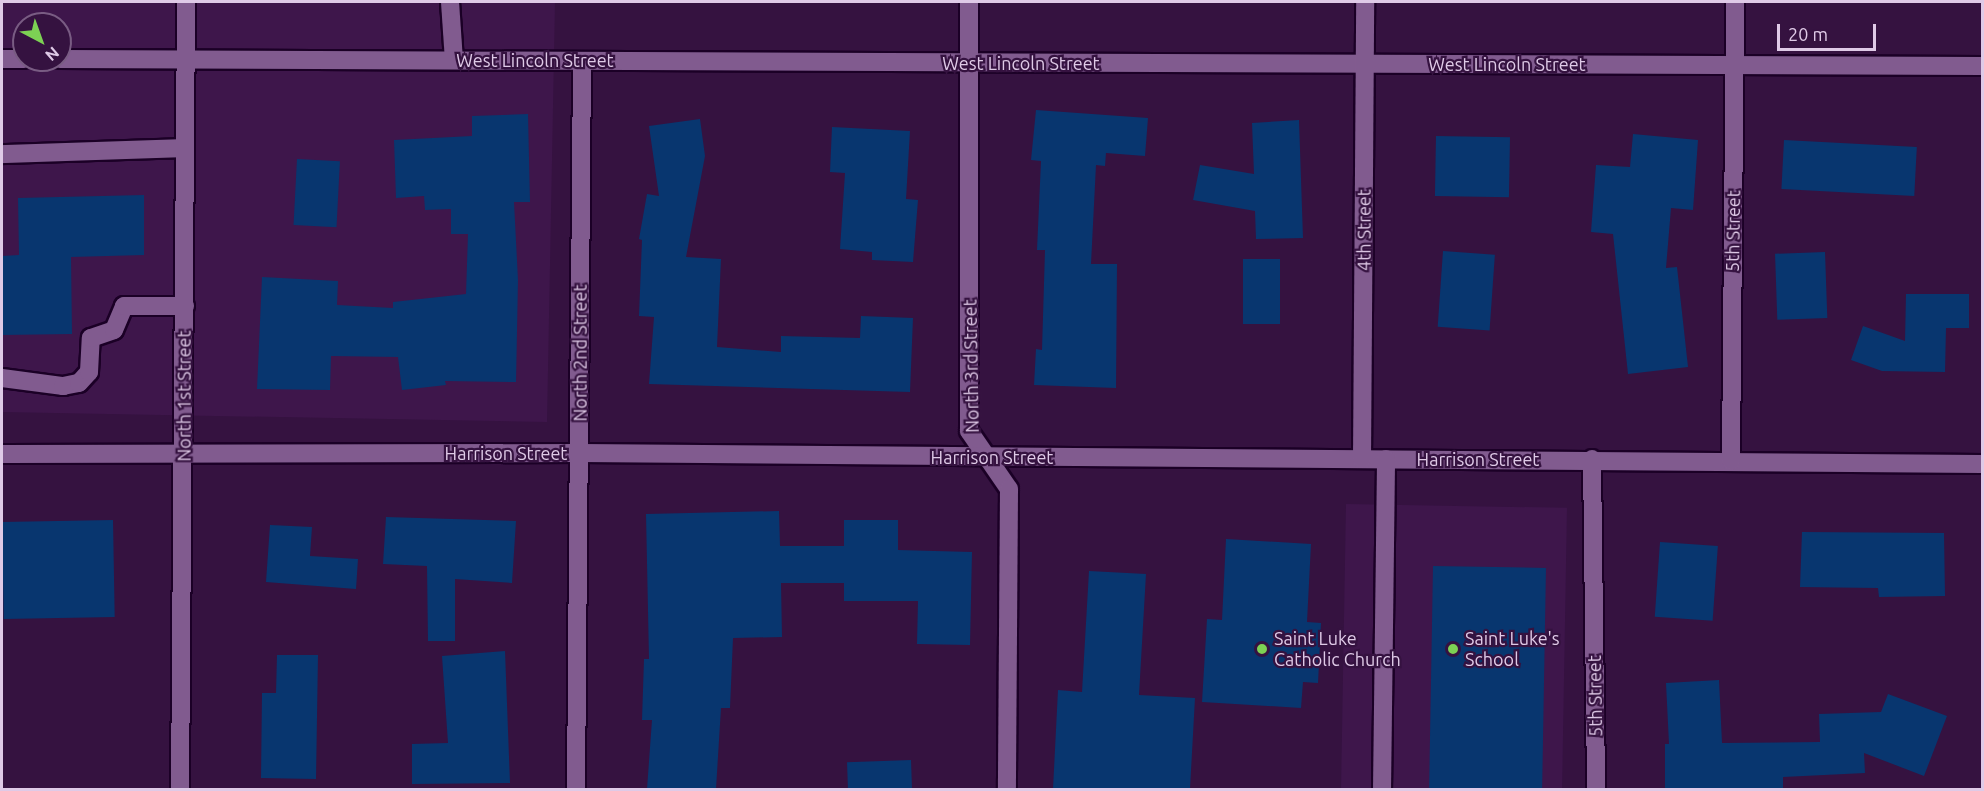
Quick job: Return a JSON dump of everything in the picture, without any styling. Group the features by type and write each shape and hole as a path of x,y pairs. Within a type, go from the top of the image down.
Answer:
{"street":[{"name":"North 1st Street","path":"180,789 186,2"},
{"path":"450,2 454,60"},
{"name":"North 3rd Street","path":"969,2 969,431 1009,489 1007,789"},
{"name":"4th Street","path":"1362,459 1365,2"},
{"name":"5th Street","path":"1731,461 1735,2"},
{"name":"West Lincoln Street","path":"72,59 1983,66"},
{"name":"North 2nd Street","path":"576,789 582,61"},
{"path":"2,154 185,148"},
{"path":"2,378 63,386 79,383 89,372 91,338 114,330 124,306 185,306"},
{"name":"Harrison Street","path":"2,454 580,453 987,458 1592,459 1983,464"},
{"path":"1382,789 1386,459"},
{"name":"5th Street","path":"1592,459 1596,789"}],"shaded area":[{"path":"2,2 555,2 547,422 2,412"},
{"name":"Saint Luke's School","path":"1346,504 1567,508 1562,790 1341,790"}],"building":[{"path":"1036,110 1148,118 1145,156 1106,153 1105,166 1096,165 1091,264 1117,264 1116,388 1034,385 1036,349 1042,350 1045,250 1037,250 1041,161 1031,160"},
{"path":"528,114 530,202 514,202 518,280 516,382 445,381 446,385 402,390 398,357 331,356 330,390 257,389 262,277 338,281 337,305 393,308 393,302 466,294 468,234 451,234 451,209 425,210 424,196 396,198 394,140 472,136 472,116"},
{"path":"700,119 705,156 686,257 721,259 717,347 781,352 781,336 860,338 861,316 913,318 910,392 649,384 654,317 639,316 642,240 639,239 647,194 659,196 649,126"},
{"path":"1299,120 1303,238 1256,239 1255,211 1193,200 1200,165 1254,174 1252,123"},
{"path":"832,127 910,131 906,199 918,200 913,262 872,260 872,252 840,249 845,173 830,172"},
{"path":"1633,134 1698,140 1693,210 1671,208 1666,268 1677,267 1688,367 1628,374 1613,234 1591,232 1596,165 1630,167"},
{"path":"1436,136 1510,137 1509,197 1435,196"},
{"path":"1784,140 1917,147 1914,196 1781,189"},
{"path":"297,159 340,161 336,227 294,225"},
{"path":"144,195 144,255 71,257 72,334 2,335 2,256 19,255 18,198"},
{"path":"1443,251 1495,255 1490,330 1438,327"},
{"path":"1825,252 1827,318 1777,320 1775,254"},
{"path":"1243,259 1280,259 1280,324 1243,324"},
{"path":"1906,294 1969,294 1969,328 1946,328 1945,372 1882,371 1851,360 1863,326 1905,341"},
{"path":"779,511 780,546 844,546 844,520 898,520 898,550 972,552 970,645 917,644 918,601 844,601 844,583 781,583 782,637 733,638 730,708 721,708 716,789 647,789 652,720 642,720 644,659 649,659 646,514"},
{"path":"386,517 516,521 512,583 455,579 455,641 428,641 427,566 383,564"},
{"path":"113,520 115,617 4,619 2,522"},
{"path":"270,525 312,527 310,556 358,559 356,589 266,582"},
{"path":"1802,532 1944,533 1945,596 1879,597 1878,588 1800,587"},
{"name":"Saint Luke Catholic Church","path":"1226,539 1311,544 1307,622 1321,623 1318,683 1303,682 1301,708 1202,702 1207,619 1222,620"},
{"path":"1660,542 1718,546 1713,621 1655,617"},
{"path":"1433,566 1546,568 1542,790 1429,789"},
{"path":"1089,571 1146,574 1139,695 1195,698 1190,789 1053,789 1058,690 1082,692"},
{"path":"505,651 510,783 412,784 412,744 448,743 442,656"},
{"path":"277,655 318,655 316,779 261,778 262,693 276,693"},
{"path":"1719,680 1722,743 1820,742 1819,714 1881,712 1888,694 1947,716 1924,776 1864,753 1865,773 1783,777 1783,789 1665,789 1665,744 1669,744 1666,683"},
{"path":"911,760 912,789 848,790 847,762"}],"place":[{"name":"Saint Luke Catholic Church","path":"1262,649"},
{"name":"Saint Luke's School","path":"1453,649"}]}
